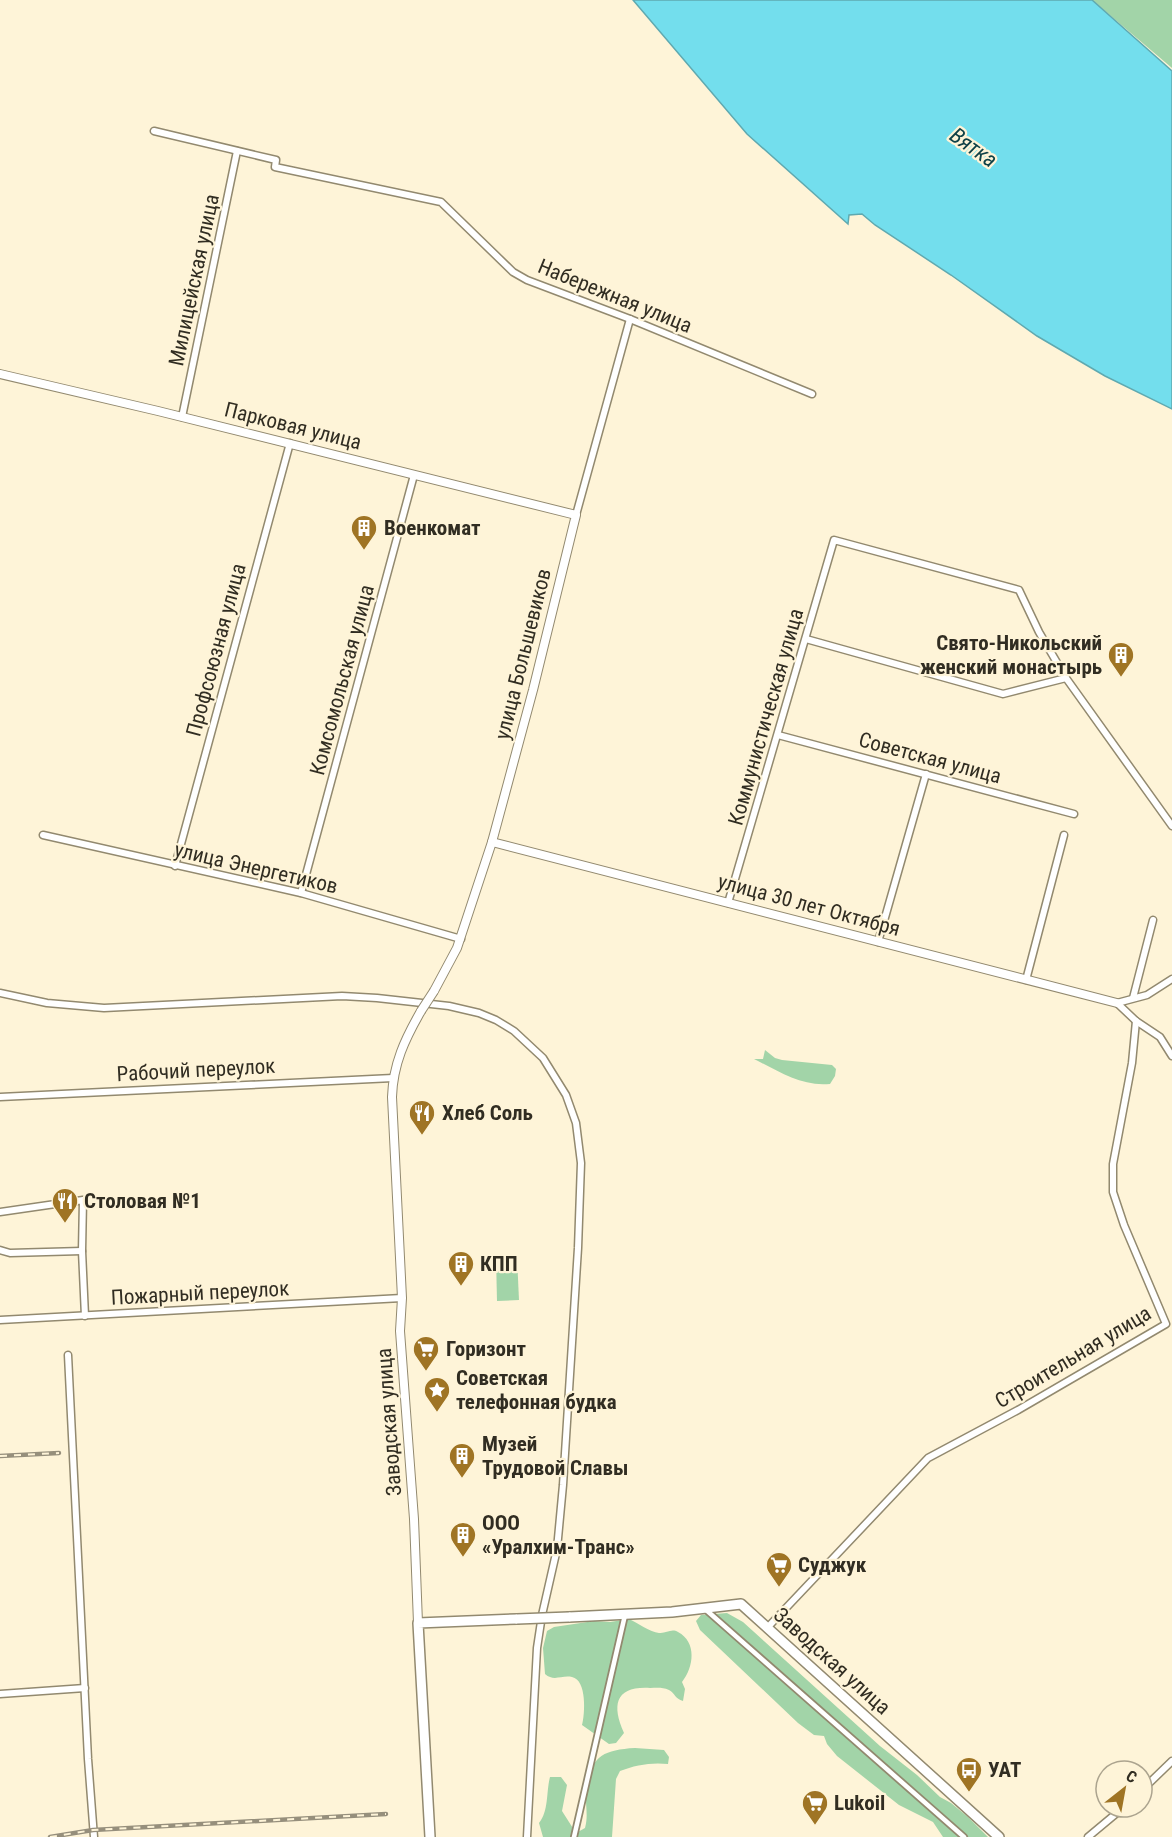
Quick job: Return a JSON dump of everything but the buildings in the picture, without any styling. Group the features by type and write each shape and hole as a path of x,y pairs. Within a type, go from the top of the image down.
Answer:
{"main road":[{"name":"Заводская улица","path":"430,1837 418,1623 625,1615 741,1604 999,1837"}],"street":[{"name":"Набережная улица","path":"154,131 276,160 275,167 441,202 513,272 538,285 630,319 812,394"},
{"name":"Милицейская улица","path":"182,417 237,151"},
{"name":"улица Большевиков","path":"421,1011 461,939 492,842 576,515 630,319"},
{"name":"Парковая улица","path":"0,374 290,443 576,515"},
{"name":"Профсоюзная улица","path":"175,866 290,443"},
{"name":"Комсомольская улица","path":"301,893 414,475"},
{"name":"Коммунистическая улица","path":"728,903 834,540 1019,590 1039,632 1066,678"},
{"path":"806,639 1003,694 1066,678 1172,826"},
{"name":"Советская улица","path":"778,735 1074,814"},
{"path":"878,942 926,774"},
{"name":"улица Энергетиков","path":"43,835 301,893 461,939"},
{"path":"1026,980 1064,835"},
{"name":"улица 30 лет Октября","path":"492,842 1117,1003"},
{"path":"1132,998 1153,920"},
{"path":"1172,979 1147,995 1117,1003 1136,1021 1160,1037 1172,1056"},
{"path":"0,993 47,1003 104,1008 342,996 449,1006 479,1013 505,1025 536,1052 560,1084 573,1113 580,1145 578,1248 558,1533 537,1648 527,1837"},
{"name":"Заводская улица","path":"418,1623 414,1519 400,1331 402,1298 392,1097 393,1078 405,1041 421,1011"},
{"name":"Строительная улица","path":"768,1627 928,1458 1018,1410 1166,1324 1124,1225 1113,1192 1113,1164 1132,1063 1136,1021"},
{"name":"Рабочий переулок","path":"0,1097 393,1078"},
{"path":"0,1212 83,1200 82,1251 85,1316"},
{"path":"0,1250 10,1253 82,1251"},
{"name":"Пожарный переулок","path":"0,1320 402,1298"},
{"path":"68,1355 94,1837"},
{"path":"705,1609 901,1779 964,1837"},
{"path":"574,1837 625,1615"},
{"path":"0,1694 85,1688"},
{"path":"1154,1778 1172,1761"},
{"path":"1088,1837 1110,1819"}],"green space":[{"path":"1092,0 1172,0 1172,68"},
{"path":"765,1050 775,1058 782,1060 832,1065 836,1069 835,1076 830,1084 800,1081 754,1059 763,1059"},
{"path":"496,1257 517,1257 519,1300 497,1301"},
{"path":"727,1613 743,1622 880,1746 917,1775 940,1797 968,1817 988,1837 943,1837 933,1822 899,1805 837,1756 827,1744 824,1736 814,1735 798,1723 700,1630 696,1621 701,1615"},
{"path":"629,1619 655,1632 673,1631 684,1636 691,1648 691,1662 682,1682 685,1689 683,1701 669,1690 662,1688 639,1688 623,1694 619,1699 618,1713 624,1733 616,1743 609,1744 582,1725 584,1698 577,1679 572,1677 551,1678 545,1674 543,1648 547,1631 554,1627"},
{"path":"635,1748 664,1750 669,1757 668,1764 644,1764 620,1771 616,1779 612,1837 543,1837 539,1823 546,1807 550,1777 561,1777 567,1785 562,1811 576,1833 585,1828 587,1786 597,1760 612,1751"}],"water":[{"name":"Вятка","path":"633,0 1092,0 1172,71 1172,409 1105,376 1037,336 862,214 849,215 848,224 747,134"}],"railway":[{"path":"0,1456 59,1453"},
{"path":"50,1837 93,1830 386,1814"}],"place":[{"name":"Военкомат","path":"364,551"},
{"name":"Свято-Никольский женский монастырь","path":"1121,678"},
{"name":"Хлеб Соль","path":"422,1136"},
{"name":"Столовая №1","path":"65,1224"},
{"name":"КПП","path":"461,1287"},
{"name":"Горизонт","path":"426,1372"},
{"name":"Советская телефонная будка","path":"437,1413"},
{"name":"Музей Трудовой Славы","path":"462,1479"},
{"name":"ООО «Уралхим-Транс»","path":"463,1558"},
{"name":"Суджук","path":"779,1588"},
{"name":"УАТ","path":"969,1793"},
{"name":"Lukoil","path":"815,1826"}]}
